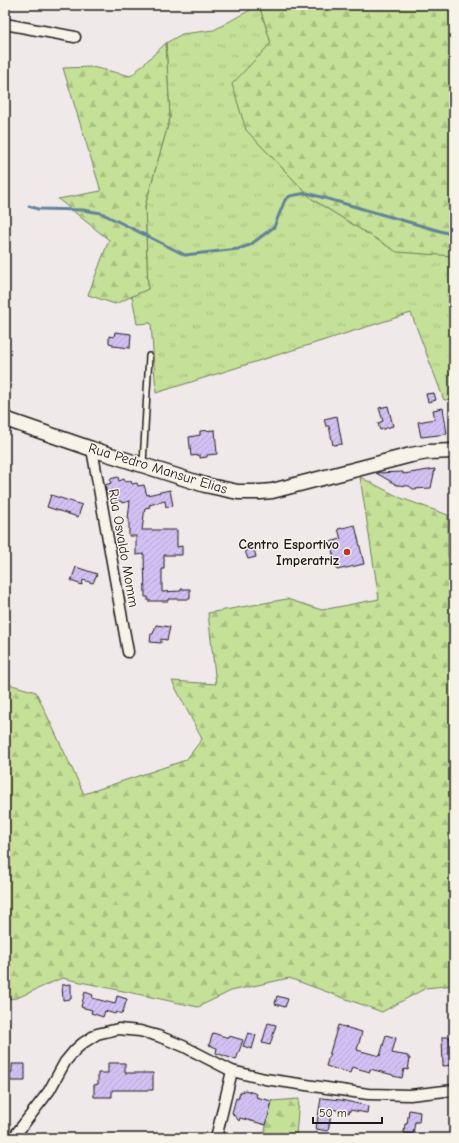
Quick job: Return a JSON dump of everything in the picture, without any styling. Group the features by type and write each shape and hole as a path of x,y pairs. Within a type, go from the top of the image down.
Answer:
{"main road":[{"name":"Rua Pedro Mansur Elias","path":"5,419 143,465 217,488 238,492 272,491 411,455 428,452 454,451"}],"street":[{"path":"5,24 75,37"},
{"name":"Rua Osvaldo Momm","path":"92,449 128,652"},
{"path":"12,1138 49,1091 71,1054 83,1043 101,1033 123,1029 151,1034 183,1046 232,1071 277,1082 368,1094 410,1095 454,1090"},
{"path":"216,1138 232,1071"}],"lane":[{"path":"143,465 149,356"}],"green space":[{"path":"259,5 271,43 251,135 312,199 373,237 454,256 454,399 444,400 411,313 156,393 151,323 137,324 132,296 148,289 145,206 170,118 166,43 182,34 214,30"},
{"path":"259,5 454,5 454,256 397,252 312,199 246,130 232,84 271,43"},
{"path":"166,43 170,118 145,206 148,289 115,304 88,295 109,240 58,199 101,191 63,68 92,67 131,76"},
{"path":"360,477 401,498 448,515 448,556 454,568 454,985 426,988 382,1012 289,978 231,991 198,1007 62,978 17,998 5,999 5,683 36,692 84,794 186,760 202,739 172,681 216,684 208,613 287,599 322,610 379,599"},
{"path":"299,1099 296,1136 304,1138 263,1138 272,1101"}],"building":[{"path":"115,332 131,334 130,348 113,346 113,344 109,343 109,336 114,337"},
{"path":"434,393 436,400 428,402 426,394"},
{"path":"388,406 393,426 380,430 378,423 383,421 379,408"},
{"path":"443,408 447,434 421,437 418,422 435,419 433,410"},
{"path":"337,416 342,444 333,445 329,426 326,426 324,419"},
{"path":"215,430 217,454 207,455 207,457 200,458 200,455 191,456 189,437 200,435 200,431"},
{"path":"435,469 431,488 413,489 409,486 397,485 376,473 403,472 403,474"},
{"path":"118,477 119,481 124,479 125,482 131,481 132,484 137,483 138,486 144,485 147,495 170,490 173,506 166,507 165,501 149,505 150,507 145,508 142,530 177,530 177,547 182,546 182,555 164,555 164,569 162,569 162,592 190,589 190,599 148,601 148,597 145,597 144,554 136,555 136,536 129,536 128,519 130,501 122,503 121,501 116,502 113,493 107,494 105,485 111,483 110,479"},
{"path":"51,495 82,505 78,517 47,507"},
{"path":"355,525 364,564 337,570 330,542 341,539 338,529"},
{"path":"254,549 256,557 248,559 245,551"},
{"path":"76,567 97,574 93,583 83,580 82,585 71,581"},
{"path":"156,625 170,627 167,640 161,639 161,643 150,642 151,634 153,634"},
{"path":"71,984 71,999 63,1000 62,985"},
{"path":"85,992 93,995 92,998 115,1004 117,996 127,999 122,1014 116,1012 115,1014 105,1011 103,1017 91,1013 92,1010 81,1007"},
{"path":"277,996 288,999 285,1007 275,1004"},
{"path":"268,1023 276,1025 270,1045 262,1043"},
{"path":"338,1025 362,1032 357,1050 380,1056 386,1035 396,1038 392,1053 408,1056 408,1058 410,1058 408,1070 404,1069 402,1078 370,1069 370,1072 352,1067 350,1073 326,1066"},
{"path":"213,1033 229,1038 229,1036 243,1040 236,1060 216,1053 217,1048 209,1045"},
{"path":"248,1033 256,1035 252,1049 243,1046"},
{"path":"442,1037 450,1037 450,1046 454,1046 454,1065 443,1066"},
{"path":"108,1063 125,1063 125,1073 153,1073 153,1090 112,1090 112,1097 94,1097 94,1085 98,1084 98,1073 108,1073"},
{"path":"12,1064 25,1064 25,1081 10,1081"},
{"path":"245,1090 257,1094 256,1097 272,1101 266,1125 240,1118 239,1121 232,1113 236,1098 238,1099 240,1093"},
{"path":"321,1098 341,1100 368,1106 367,1113 350,1110 349,1113 332,1109 328,1131 316,1129"},
{"path":"409,1110 420,1112 419,1122 415,1122 413,1134 404,1133"}],"waterway":[{"path":"29,206 38,209 83,210 101,213 185,255 238,249 250,245 274,227 285,200 290,196 307,193 454,235"}],"place":[{"name":"Centro Esportivo Imperatriz","path":"347,552"}]}
